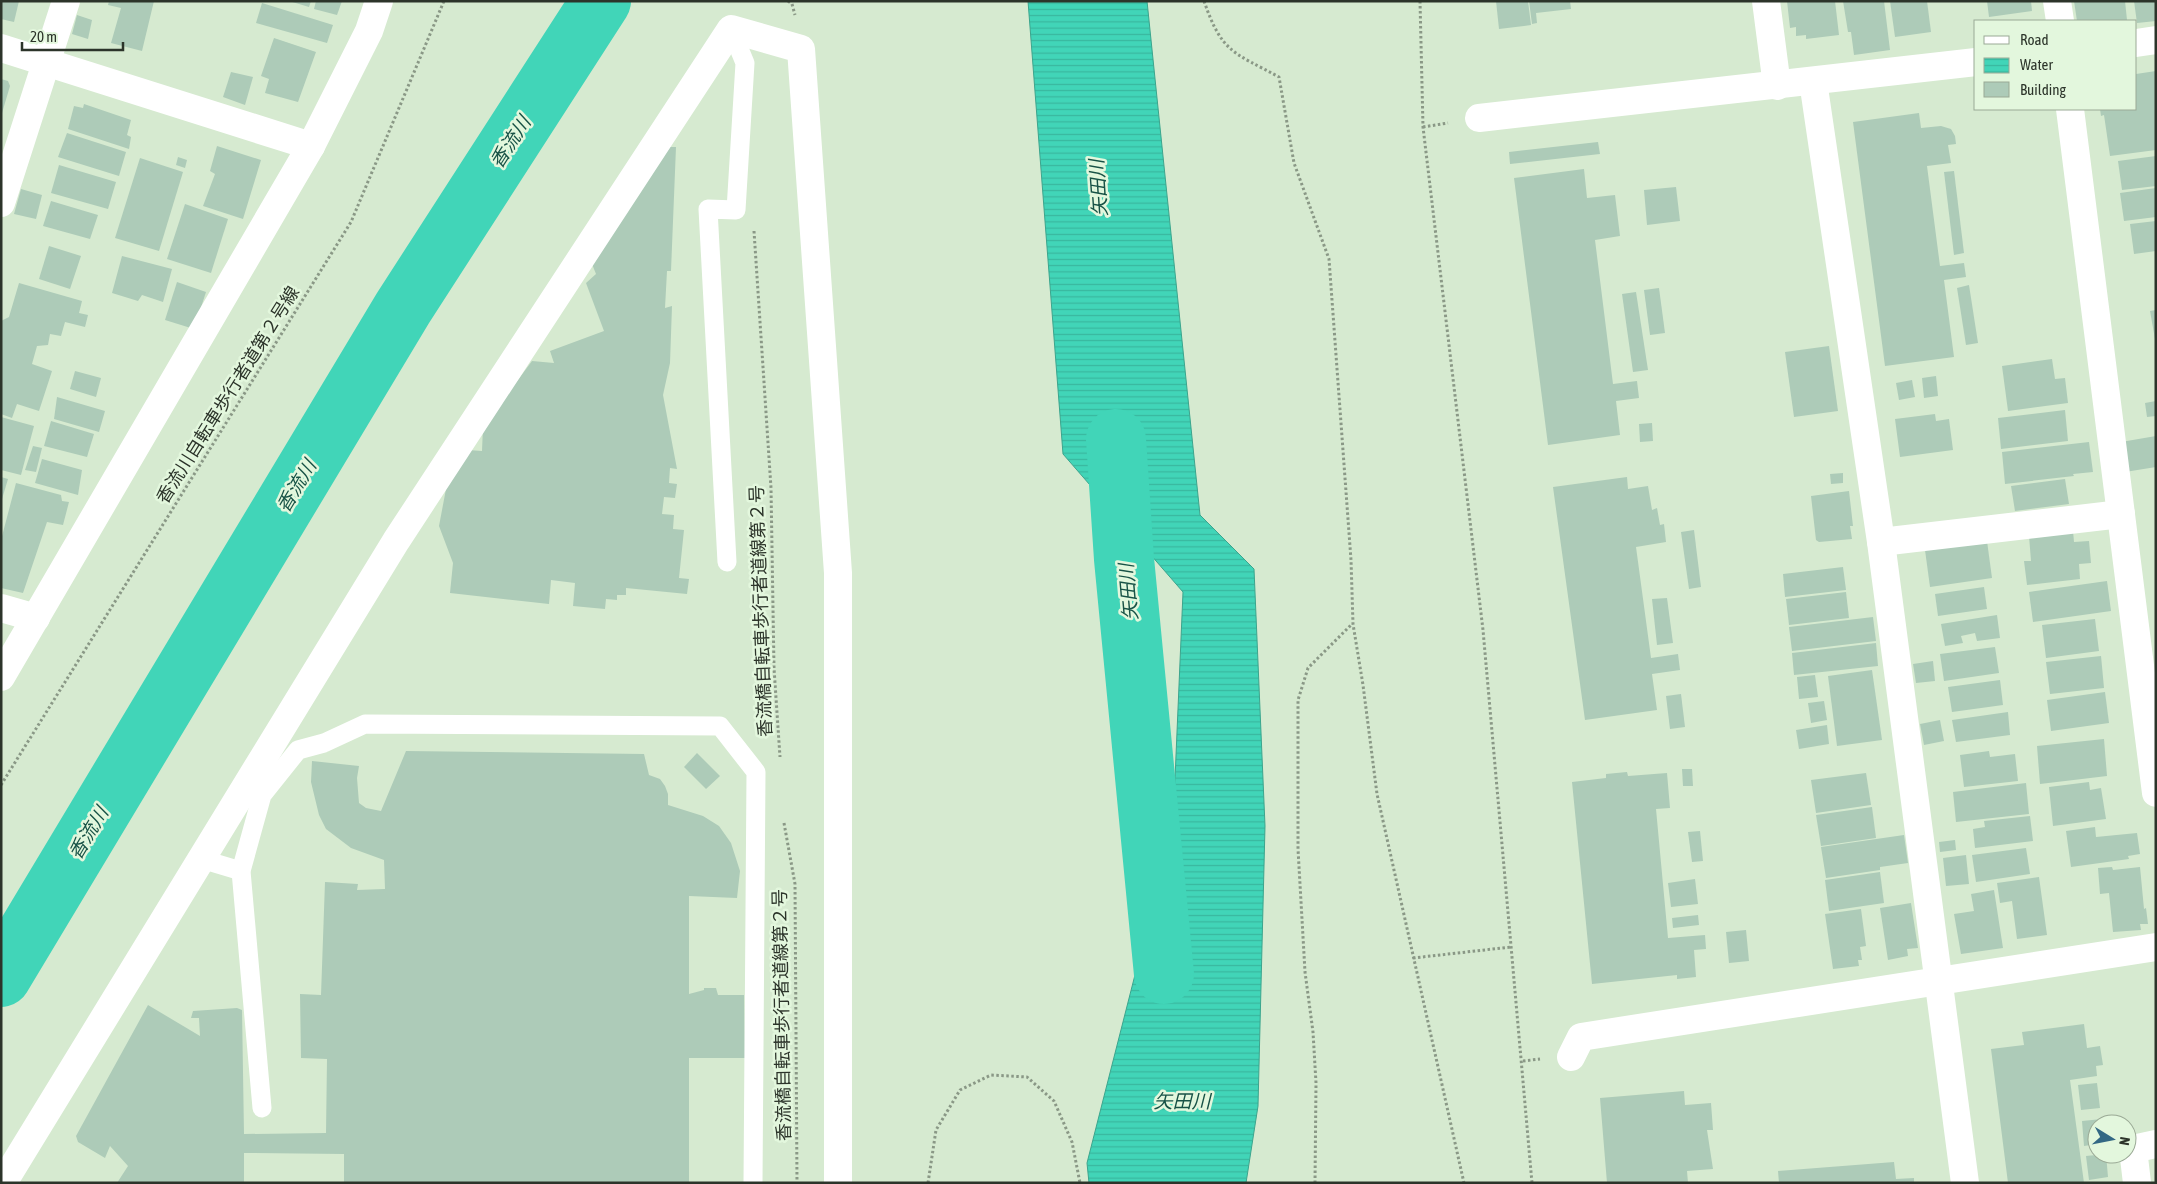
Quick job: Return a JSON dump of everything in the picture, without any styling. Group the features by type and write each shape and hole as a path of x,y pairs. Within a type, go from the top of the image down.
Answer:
{"street":[{"path":"1,203 48,62 66,1"},
{"path":"1,676 311,146 369,31 379,1"},
{"path":"1766,1 1777,86"},
{"path":"2058,1 2060,20"},
{"path":"2,1183 396,541 731,28 801,49 838,573 838,1183"},
{"path":"2137,43 2156,40"},
{"path":"1,48 311,146"},
{"path":"1479,118 1777,86 1974,62"},
{"path":"1813,81 1881,542 1965,1183"},
{"path":"2070,110 2156,793"},
{"path":"1881,542 2121,514"},
{"path":"1,608 36,618"},
{"path":"1571,1056 1581,1037 2156,947"},
{"path":"2137,1183 2133,1149 2156,1144"}],"lane":[{"path":"726,562 708,209 736,210 745,64 731,28"},
{"path":"262,1108 241,870 262,795 298,750 324,743 365,724 720,726 756,772 753,1183"},
{"path":"201,859 241,870"}],"path":[{"name":"香流川自転車歩行者道第２号線","path":"1,785 351,222 444,1"},
{"path":"1204,1 1214,30 1228,50 1279,77 1294,163 1329,259 1351,560 1352,624 1363,685 1377,794 1464,1183"},
{"path":"1420,1 1423,127 1483,630 1532,1183"},
{"name":"香流橋自転車歩行者道線第２号","path":"753,225 771,488 774,668 780,764"},
{"path":"1315,1183 1316,1083 1313,1032 1305,972 1298,849 1298,700 1308,668 1352,624"},
{"name":"香流橋自転車歩行者道線第２号","path":"784,821 795,884 797,1183"},
{"path":"1413,958 1511,947"},
{"path":"928,1183 936,1130 960,1090 991,1075 1027,1077 1054,1101 1072,1142 1080,1183"}],"water":[{"name":"矢田川","path":"1028,1 1147,1 1200,515 1254,569 1265,826 1258,1106 1246,1183 1089,1183 1087,1163 1173,826 1183,592 1063,454"}],"building":[{"path":"1,1 19,1 14,22 1,19"},
{"path":"109,1 154,1 142,51 111,43 121,8 108,5"},
{"path":"289,1 311,1 309,7"},
{"path":"316,1 342,1 337,15 314,9"},
{"path":"1496,1 1528,1 1531,25 1499,29"},
{"path":"1529,1 1570,1 1571,9 1536,13 1537,23 1532,24"},
{"path":"1787,1 1835,1 1839,35 1806,39 1806,35 1796,36 1796,27 1790,28"},
{"path":"1843,1 1884,1 1890,50 1854,55 1851,32 1848,32"},
{"path":"1890,1 1927,1 1931,32 1895,37"},
{"path":"1987,1 2031,1 2032,11 1989,17"},
{"path":"2074,1 2125,1 2127,20 2077,20"},
{"path":"2134,1 2156,1 2156,21 2137,23"},
{"path":"262,3 333,25 327,43 256,23"},
{"path":"77,15 92,20 88,39 72,34"},
{"path":"274,38 316,52 298,102 265,93 269,79 261,76"},
{"path":"2156,71 2156,150 2110,156 2104,115 2101,116 2100,110 2137,110 2137,74"},
{"path":"231,72 253,77 245,105 223,97"},
{"path":"1,79 8,81 10,86 2,113"},
{"path":"84,104 131,120 127,135 131,137 129,149 68,129 74,106 83,108"},
{"path":"1919,113 1921,128 1941,126 1951,129 1955,136 1956,144 1948,145 1951,163 1927,166 1940,266 1964,263 1966,277 1944,280 1954,357 1885,366 1853,122"},
{"path":"67,133 126,152 119,176 58,157"},
{"path":"1598,142 1600,154 1510,164 1509,152"},
{"path":"217,146 261,160 243,219 203,206 215,174 210,171"},
{"path":"668,147 676,147 671,271 667,271 665,308 672,306 670,363 663,395 677,469 670,468 669,483 677,484 675,498 664,497 662,514 674,515 673,529 684,530 679,578 689,579 687,594 626,588 626,595 617,595 617,600 606,599 605,609 573,606 575,583 551,580 549,604 450,593 453,563 439,526 446,489 468,450 482,451 483,427 532,361 554,363 550,351 604,331 586,283 596,274 592,264"},
{"path":"2156,156 2156,186 2122,190 2118,161"},
{"path":"178,157 187,160 185,168 176,165"},
{"path":"140,158 183,172 159,251 115,238"},
{"path":"59,165 116,182 108,209 51,193"},
{"path":"1584,169 1587,198 1615,195 1620,236 1595,240 1613,384 1637,381 1639,398 1616,401 1620,435 1548,445 1514,178"},
{"path":"1954,171 1964,253 1954,255 1944,172"},
{"path":"1676,187 1680,221 1647,225 1644,190"},
{"path":"2156,188 2156,217 2124,221 2120,193"},
{"path":"21,189 42,195 36,219 14,214"},
{"path":"51,201 98,215 90,239 43,226"},
{"path":"185,204 228,219 211,273 167,259"},
{"path":"2156,221 2156,251 2134,254 2130,224"},
{"path":"49,246 81,256 70,289 39,279"},
{"path":"122,256 172,269 163,302 142,295 138,301 112,293"},
{"path":"177,282 206,292 194,329 165,320"},
{"path":"19,283 82,301 79,313 88,315 85,327 65,322 61,336 50,334 48,345 37,346 32,364 52,371 39,411 17,404 12,418 1,414 1,321 9,317"},
{"path":"1969,285 1978,343 1966,345 1957,288"},
{"path":"1659,288 1665,333 1650,335 1644,290"},
{"path":"1636,292 1648,370 1633,372 1622,294"},
{"path":"2156,310 2156,339 2155,339 2150,311"},
{"path":"1829,346 1838,411 1794,417 1785,352"},
{"path":"2052,359 2055,379 2065,378 2068,403 2008,411 2002,366"},
{"path":"75,371 101,378 96,397 70,389"},
{"path":"1936,376 1938,396 1924,398 1922,378"},
{"path":"1912,380 1915,397 1899,400 1896,383"},
{"path":"57,397 105,411 99,432 54,419"},
{"path":"2156,401 2156,416 2147,417 2145,403"},
{"path":"2065,410 2068,441 2001,449 1998,418"},
{"path":"1935,414 1936,421 1949,419 1953,450 1900,457 1895,419"},
{"path":"1,417 34,426 21,475 1,470"},
{"path":"51,421 94,434 87,457 44,446"},
{"path":"1652,423 1653,441 1640,442 1639,424"},
{"path":"2156,436 2156,467 2125,472 2121,442"},
{"path":"2089,442 2093,472 2005,484 2002,452"},
{"path":"33,446 42,448 36,472 25,470"},
{"path":"42,459 82,470 78,495 35,483"},
{"path":"1843,473 1843,483 1831,484 1830,474"},
{"path":"1,477 8,479 2,499 1,498"},
{"path":"1627,477 1628,489 1648,486 1652,510 1657,508 1660,525 1664,524 1666,542 1636,547 1651,658 1678,654 1680,670 1652,674 1657,710 1585,720 1553,487"},
{"path":"2065,479 2069,504 2015,511 2011,486"},
{"path":"16,483 61,495 62,501 69,502 63,525 47,522 23,593 1,588 1,540"},
{"path":"1849,491 1853,526 1850,526 1852,539 1819,542 1816,540 1811,496"},
{"path":"1694,530 1701,587 1689,589 1681,532"},
{"path":"2073,531 2074,542 2089,541 2091,563 2079,564 2080,579 2027,585 2024,561 2031,561 2029,536"},
{"path":"1987,541 1992,578 1930,587 1925,550"},
{"path":"1843,567 1846,590 1785,597 1783,574"},
{"path":"2107,581 2111,611 2033,622 2029,592"},
{"path":"1984,587 1987,609 1938,616 1935,594"},
{"path":"1846,592 1849,618 1789,625 1786,599"},
{"path":"1667,598 1673,643 1657,645 1652,599"},
{"path":"1997,615 2000,638 1977,641 1975,633 1961,636 1963,643 1945,646 1941,624"},
{"path":"1873,617 1876,641 1792,651 1789,627"},
{"path":"2095,619 2099,651 2046,658 2042,625"},
{"path":"1876,643 1878,666 1794,675 1792,653"},
{"path":"1995,647 1999,673 1944,681 1940,654"},
{"path":"2101,656 2104,688 2050,694 2046,662"},
{"path":"1933,661 1935,681 1916,683 1913,664"},
{"path":"1872,670 1882,740 1837,746 1828,676"},
{"path":"1815,675 1818,697 1799,699 1797,677"},
{"path":"2000,680 2003,705 1952,712 1948,687"},
{"path":"2105,692 2109,723 2051,731 2047,700"},
{"path":"1681,694 1685,727 1670,729 1666,696"},
{"path":"1824,701 1827,720 1811,723 1808,703"},
{"path":"2008,712 2010,735 1956,742 1952,720"},
{"path":"1940,720 1944,741 1924,745 1920,724"},
{"path":"1827,725 1829,744 1799,749 1796,730"},
{"path":"2104,739 2107,776 2040,784 2037,746"},
{"path":"406,751 644,754 649,775 660,779 665,786 668,794 668,805 703,816 719,826 731,843 740,871 737,898 689,896 689,994 704,990 704,988 716,988 718,995 744,995 745,1058 689,1058 689,1183 344,1183 344,1154 244,1153 244,1183 117,1183 128,1166 110,1146 105,1158 78,1142 76,1136 148,1005 200,1036 199,1018 191,1018 193,1011 237,1008 242,1010 244,1134 326,1133 327,1059 301,1058 300,994 321,995 325,882 358,884 357,890 385,889 384,860 351,848 326,829 319,815 311,782 312,761 359,766 357,778 359,803 366,808 381,811"},
{"path":"1989,751 1990,757 2015,754 2018,781 1964,787 1960,755"},
{"path":"697,753 720,776 706,789 684,767"},
{"path":"1682,769 1692,769 1693,786 1683,786"},
{"path":"1627,772 1628,776 1667,773 1670,808 1656,809 1668,938 1705,935 1706,949 1694,950 1696,977 1677,979 1677,975 1592,984 1572,782 1606,778 1606,774"},
{"path":"1866,773 1871,805 1816,813 1811,780"},
{"path":"2089,782 2090,790 2101,788 2106,819 2053,826 2049,787"},
{"path":"2026,783 2029,814 1956,822 1953,792"},
{"path":"1872,807 1876,838 1821,846 1816,815"},
{"path":"2030,816 2033,841 1975,848 1973,829 1985,827 1984,821"},
{"path":"2095,827 2096,837 2137,833 2140,854 2128,856 2129,859 2071,867 2066,831"},
{"path":"1700,831 1703,861 1692,862 1688,832"},
{"path":"1904,835 1908,863 1880,867 1880,870 1826,878 1821,847"},
{"path":"1955,840 1956,850 1940,852 1939,842"},
{"path":"2026,848 2030,874 1976,882 1972,855"},
{"path":"1966,855 1969,884 1946,886 1943,858"},
{"path":"2112,867 2113,870 2140,867 2144,909 2146,908 2148,924 2140,924 2141,930 2113,932 2109,893 2100,894 2098,868"},
{"path":"1880,872 1884,903 1829,911 1825,880"},
{"path":"2039,877 2047,935 2017,939 2012,901 2000,903 1997,883"},
{"path":"1695,879 1698,904 1671,907 1668,883"},
{"path":"1994,890 2003,948 1961,954 1954,914 1974,911 1971,894"},
{"path":"1911,903 1918,948 1907,949 1908,956 1888,960 1880,908"},
{"path":"1861,909 1866,946 1860,947 1862,960 1858,960 1859,966 1833,969 1825,914"},
{"path":"1698,915 1699,925 1673,928 1672,918"},
{"path":"1746,930 1749,961 1729,963 1726,932"},
{"path":"2084,1024 2087,1048 2100,1046 2103,1065 2096,1066 2097,1076 2070,1080 2084,1183 2008,1183 1991,1049 2024,1045 2022,1032"},
{"path":"2097,1083 2100,1108 2081,1110 2078,1085"},
{"path":"1684,1091 1685,1105 1711,1103 1713,1130 1707,1130 1713,1169 1687,1171 1688,1183 1607,1183 1600,1098"},
{"path":"2087,1120 2087,1146 2084,1146 2082,1121"},
{"path":"1894,1162 1896,1179 1914,1178 1914,1183 1779,1183 1778,1171"},
{"path":"2087,1164 2107,1164 2108,1177 2089,1180"}],"waterway":[{"name":"香流川","path":"1,977 403,308 601,1"},
{"name":"矢田川","path":"1116,439 1124,559 1164,974"}]}
